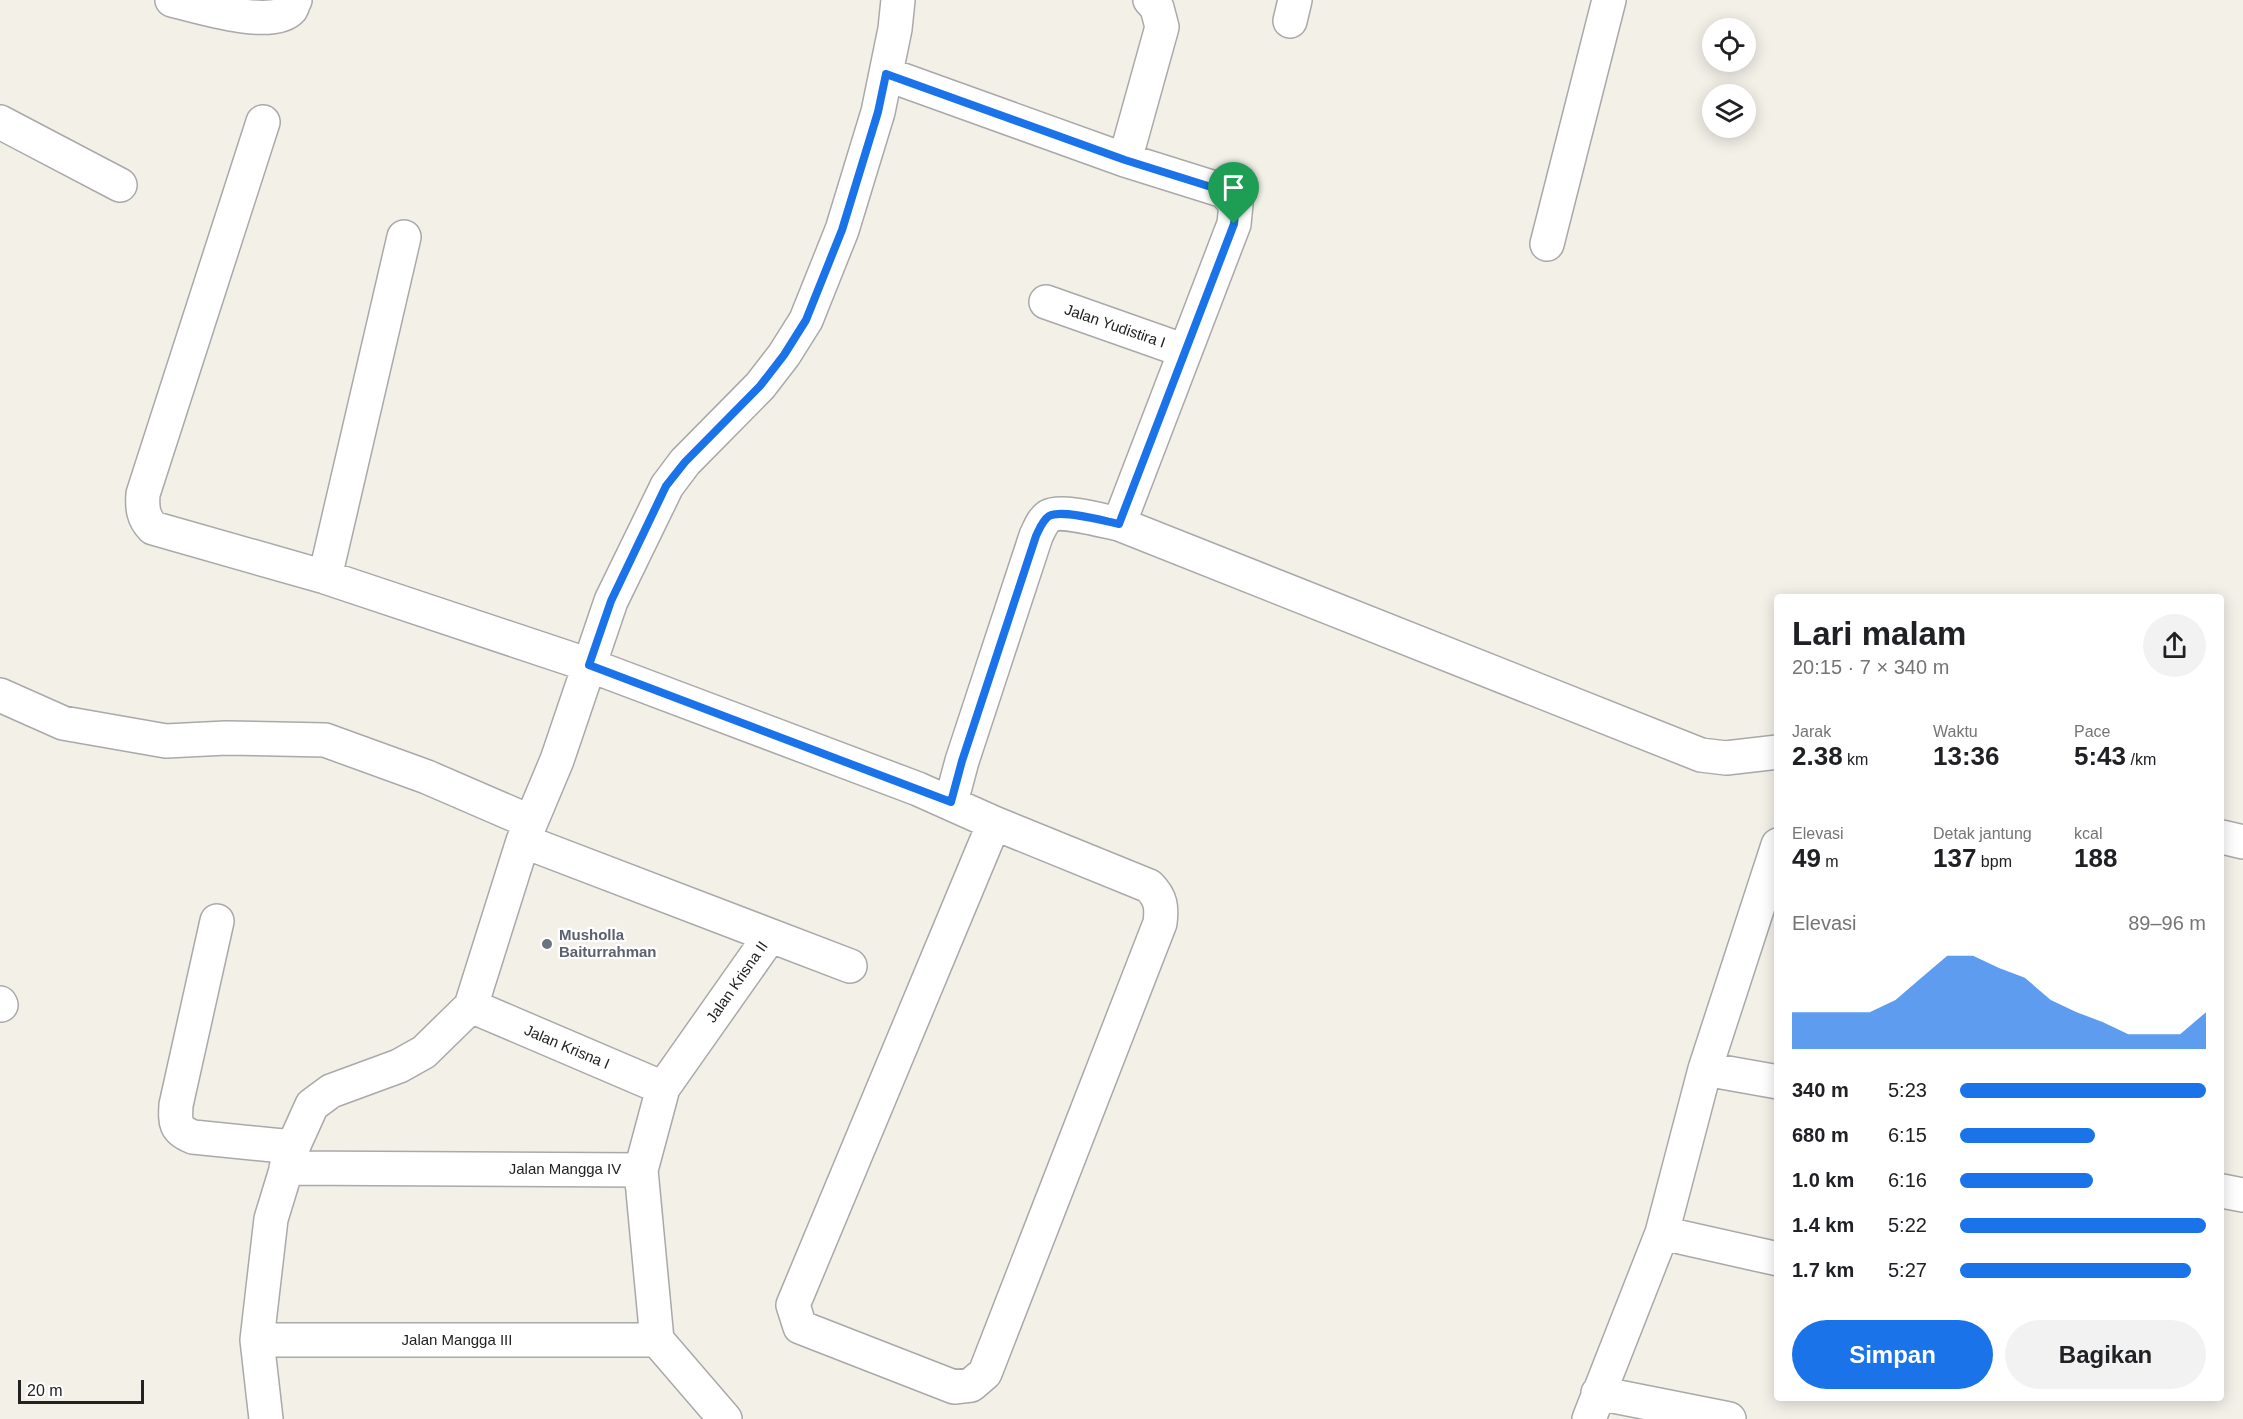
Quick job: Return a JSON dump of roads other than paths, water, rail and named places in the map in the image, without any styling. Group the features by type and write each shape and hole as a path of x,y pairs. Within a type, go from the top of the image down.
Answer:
{"street":[{"path":"172,0 252,18 280,15 291,9 295,0"},
{"path":"266,1419 257,1340 271,1219 289,1157 312,1105 331,1091 399,1066 424,1052 471,1006 527,831 557,760 611,601 666,486 685,462 760,386 784,355 806,320 842,230 878,112 895,29 898,0"},
{"path":"1125,160 1162,27 1158,8 1150,0"},
{"path":"1547,243 1610,0"},
{"path":"886,74 1125,160 1224,191 1236,204 1234,224 1119,524"},
{"path":"0,122 120,185"},
{"path":"263,122 143,494 142,505 146,521 153,528 325,577 589,665 951,802 994,823 1149,886 1156,893 1162,910 1160,923 984,1372 971,1385 954,1387 800,1327 794,1305 795,1296 994,823"},
{"path":"325,577 404,237"},
{"name":"Jalan Yudistira I","path":"1046,302 1185,351"},
{"path":"951,802 966,749 1036,536 1042,522 1052,515 1065,514 1119,524 1701,755 1726,758 1774,752"},
{"name":"Jalan Krisna II","path":"0,695 63,723 166,741 226,738 325,740 427,777 527,831 770,936 663,1088 641,1170"},
{"path":"2224,837 2243,842"},
{"path":"1729,1419 1594,1406 1662,1233 1705,1069 1766,918 1774,869"},
{"name":"Jalan Mangga IV","path":"217,921 176,1105 176,1123 182,1133 289,1157 641,1170 657,1340"},
{"path":"770,936 850,966"},
{"name":"Jalan Krisna I","path":"471,1006 663,1088"},
{"path":"1705,1069 1774,1081"},
{"path":"2224,1191 2243,1195"},
{"path":"1662,1233 1774,1258"},
{"name":"Jalan Mangga III","path":"257,1340 657,1340"},
{"path":"657,1340 725,1419"}],"place":[{"name":"Musholla Baiturrahman","path":"547,944"}]}
